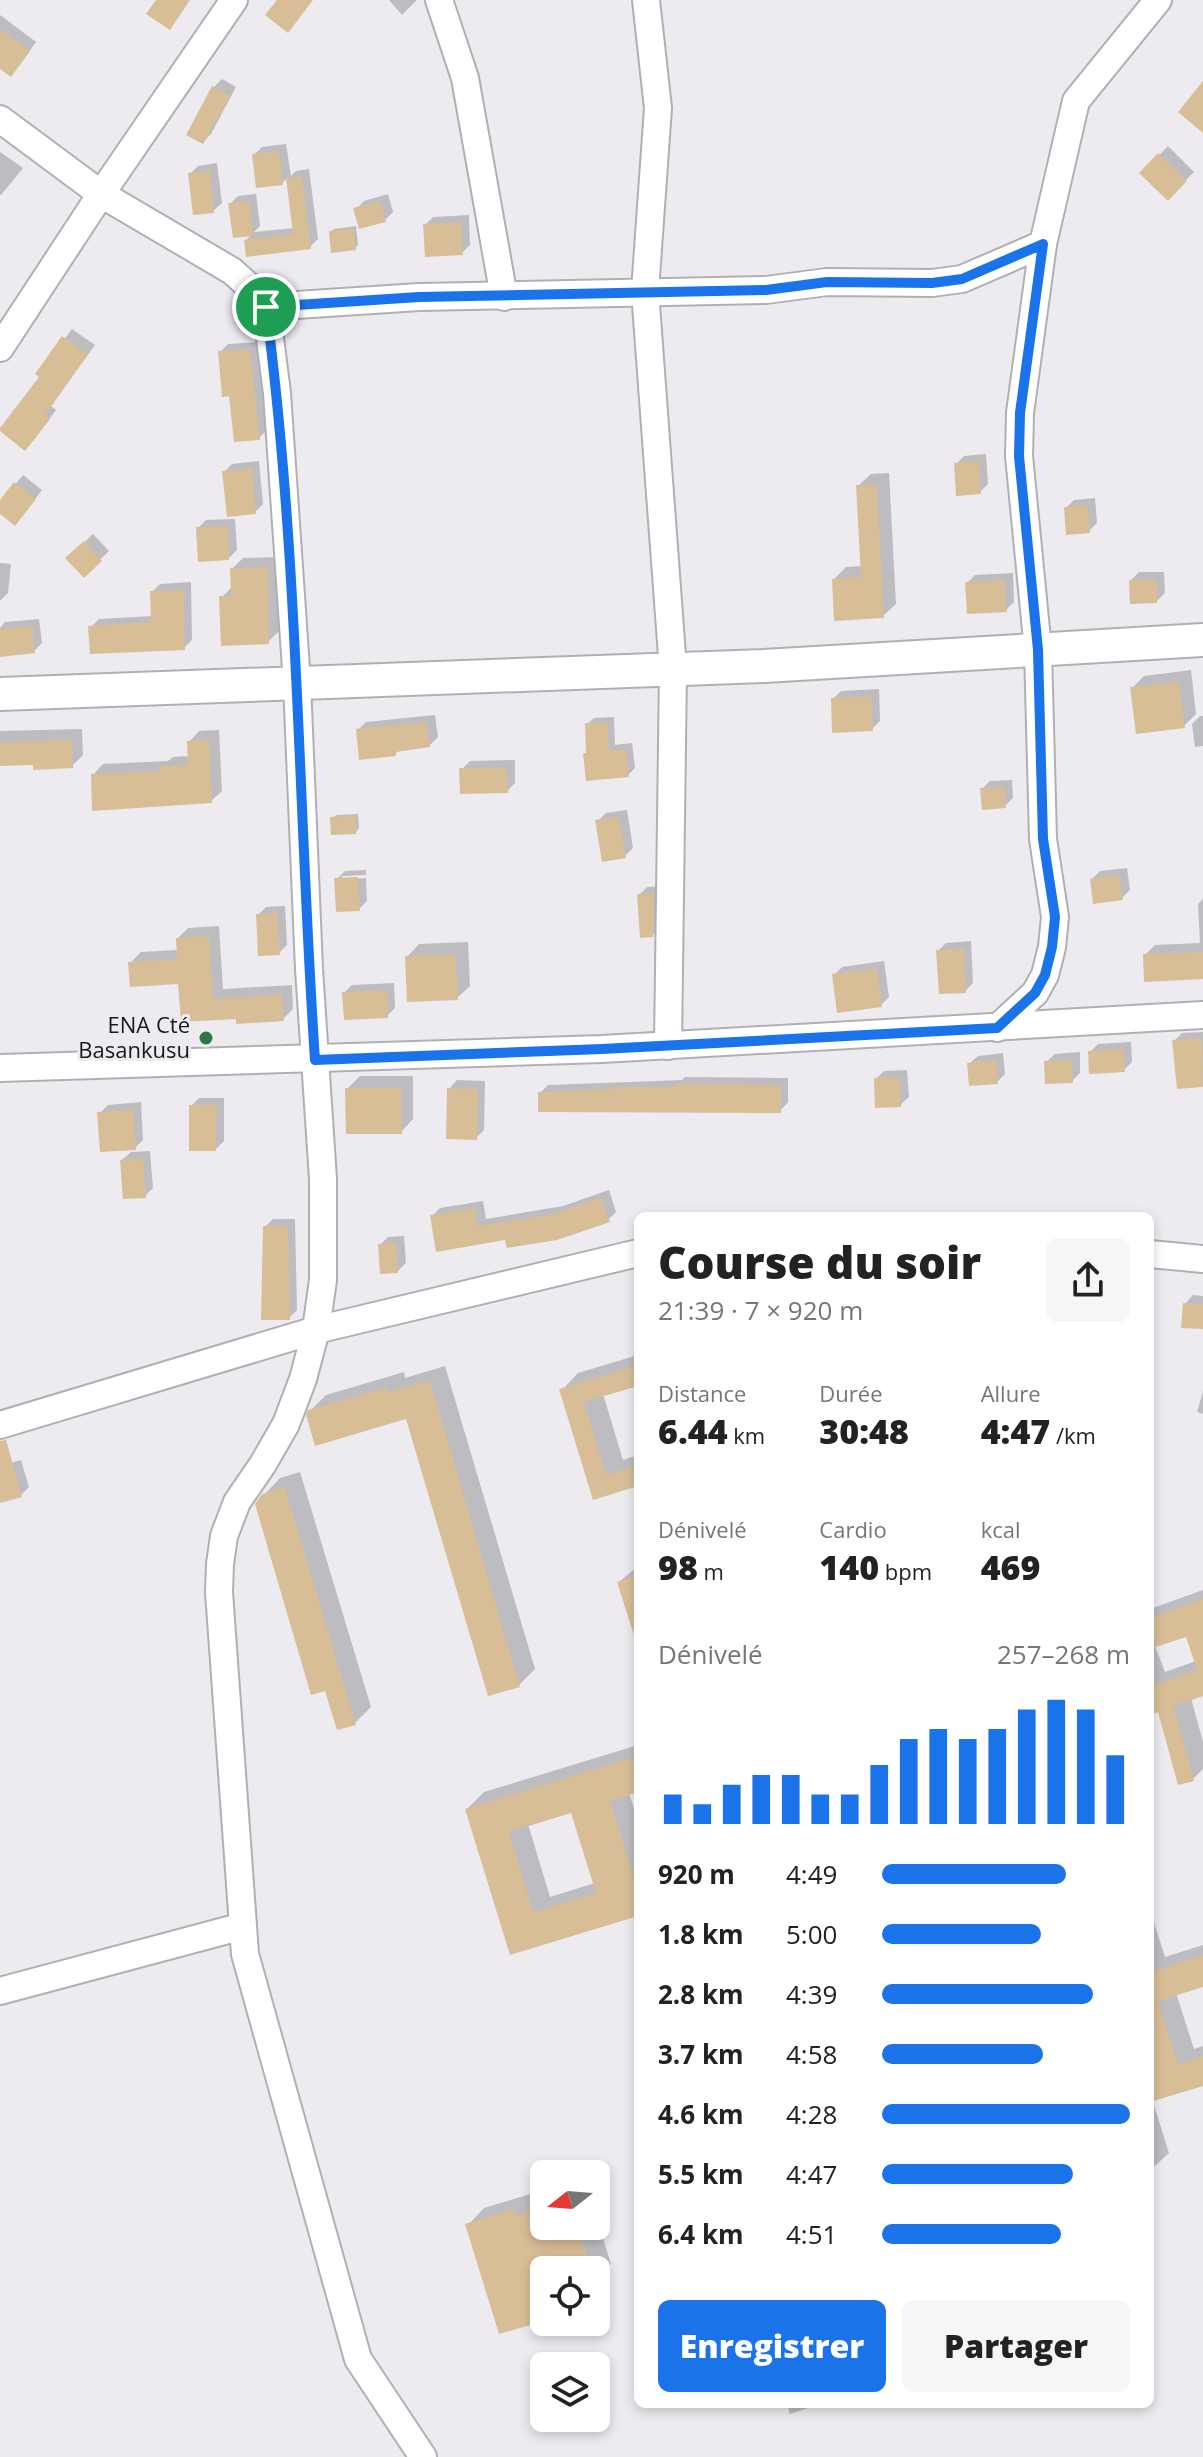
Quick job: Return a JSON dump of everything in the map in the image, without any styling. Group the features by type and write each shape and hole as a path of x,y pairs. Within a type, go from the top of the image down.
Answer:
{"street":[{"path":"0,348 234,0"},
{"path":"439,0 465,78 504,297"},
{"path":"646,0 658,108 645,291 673,669 668,1046"},
{"path":"997,1028 1035,993 1045,975 1055,917 1043,839 1038,650 1019,456 1020,413 1043,244 1076,101 1158,0"},
{"path":"0,119 101,194 232,271 266,307 277,393 297,683 323,1179 323,1280 316,1330 303,1379 286,1424 237,1502 224,1536 220,1564 219,1592 245,1954 358,2359 423,2457"},
{"path":"266,307 419,297 766,290 827,282 932,283 962,279 1043,244"},
{"path":"0,694 673,669 1203,640"},
{"path":"0,1068 668,1046 1203,1015"},
{"path":"0,1425 316,1330 634,1254"},
{"path":"1154,1254 1203,1259"},
{"path":"0,1991 243,1926"}],"building":[{"path":"156,0 190,0 170,30 146,14"},
{"path":"277,0 313,0 288,33 265,15"},
{"path":"0,29 30,51 11,77 0,69"},
{"path":"1203,81 1203,133 1178,112"},
{"path":"212,86 230,96 203,144 186,135"},
{"path":"279,151 283,185 256,188 252,154"},
{"path":"1158,153 1187,181 1168,201 1139,173"},
{"path":"210,170 214,213 193,215 188,173"},
{"path":"302,176 311,249 246,257 244,240 293,234 286,178"},
{"path":"249,201 253,236 233,238 228,203"},
{"path":"380,201 386,222 359,229 353,208"},
{"path":"461,222 463,255 425,257 423,224"},
{"path":"354,229 356,250 331,253 329,231"},
{"path":"62,336 88,354 45,415 50,419 25,451 0,428 39,377 35,374"},
{"path":"250,349 260,440 234,442 229,396 222,397 218,351"},
{"path":"979,461 981,494 956,496 954,463"},
{"path":"252,468 256,514 227,517 222,471"},
{"path":"14,482 36,499 15,526 0,514 0,500"},
{"path":"856,485 877,485 884,618 834,621 832,579 861,577"},
{"path":"1088,505 1090,533 1066,535 1064,507"},
{"path":"228,526 229,560 198,562 196,527"},
{"path":"84,541 102,561 84,578 65,558"},
{"path":"268,567 269,644 221,646 219,596 231,596 230,568"},
{"path":"1157,579 1157,603 1130,604 1129,580"},
{"path":"1005,580 1007,612 967,614 965,582"},
{"path":"184,590 185,650 90,654 88,626 151,622 150,591"},
{"path":"32,626 35,653 0,657 0,629"},
{"path":"1179,681 1185,728 1136,734 1130,687"},
{"path":"871,696 873,731 832,733 831,698"},
{"path":"427,722 430,747 396,752 396,756 359,760 356,729"},
{"path":"585,723 608,723 609,751 626,749 629,777 586,781 583,753 586,753"},
{"path":"72,739 73,768 33,770 33,765 0,766 0,743"},
{"path":"209,740 212,803 92,811 91,774 160,771 160,766 188,765 187,741"},
{"path":"459,768 507,768 508,793 460,794"},
{"path":"1005,787 1006,808 982,810 980,788"},
{"path":"356,816 356,834 331,835 330,817"},
{"path":"619,817 626,858 602,862 595,820"},
{"path":"1119,875 1123,900 1093,904 1090,879"},
{"path":"358,877 360,911 336,912 334,878"},
{"path":"654,893 653,937 640,938 637,894"},
{"path":"278,913 280,955 258,956 256,914"},
{"path":"209,936 213,999 282,994 284,1021 236,1024 236,1019 181,1022 178,984 130,987 128,962 177,959 176,938"},
{"path":"964,948 966,993 939,994 936,950"},
{"path":"1203,952 1203,979 1144,982 1143,954"},
{"path":"456,954 458,1000 407,1002 405,956"},
{"path":"877,968 882,1007 837,1013 832,974"},
{"path":"387,990 388,1018 344,1020 342,992"},
{"path":"1202,1038 1203,1087 1177,1089 1172,1040"},
{"path":"1123,1049 1125,1072 1089,1074 1088,1051"},
{"path":"996,1060 998,1084 969,1086 967,1063"},
{"path":"1072,1060 1073,1083 1045,1084 1044,1061"},
{"path":"900,1077 901,1107 875,1108 874,1078"},
{"path":"675,1084 781,1085 781,1113 538,1112 538,1092 675,1087"},
{"path":"345,1088 401,1088 402,1134 346,1134"},
{"path":"447,1088 478,1089 477,1140 446,1139"},
{"path":"189,1105 217,1105 216,1151 189,1151"},
{"path":"133,1109 136,1150 100,1152 97,1112"},
{"path":"143,1158 146,1198 123,1199 120,1160"},
{"path":"601,1197 610,1222 557,1240 507,1248 505,1240 436,1252 430,1215 475,1208 478,1226 554,1214"},
{"path":"263,1226 288,1226 290,1320 261,1320"},
{"path":"396,1243 398,1273 380,1274 378,1244"},
{"path":"1183,1303 1203,1304 1203,1329 1181,1328"},
{"path":"634,1366 634,1387 584,1402 606,1475 634,1466 634,1487 593,1500 559,1389"},
{"path":"430,1380 520,1687 488,1696 406,1419 315,1446 306,1415 308,1410 388,1387 390,1392"},
{"path":"6,1440 22,1497 0,1503 0,1441"},
{"path":"285,1487 356,1725 337,1730 325,1691 311,1695 255,1504 262,1494"},
{"path":"634,1576 634,1635 617,1582"},
{"path":"1203,1599 1203,1696 1174,1706 1194,1781 1178,1785 1158,1712 1154,1714 1154,1685 1197,1670 1186,1637 1154,1648 1154,1617"},
{"path":"634,1757 634,1793 610,1801 634,1878 634,1917 510,1955 465,1809","holes":["571,1813 596,1893 533,1912 509,1832"]},
{"path":"1203,1955 1203,1987 1158,2001 1178,2064 1203,2056 1203,2086 1154,2101 1154,1971"},
{"path":"513,2209 515,2216 530,2211 530,2240 582,2240 587,2256 530,2256 530,2325 499,2334 465,2224"}],"place":[{"name":"ENA Cté Basankusu","path":"206,1038"}],"route":[{"path":"1043,244 1020,413 1019,456 1038,650 1043,839 1055,917 1045,975 1035,993 997,1028 602,1049 315,1060 297,683 277,393 266,307 419,297 766,290 827,282 932,283 962,279 1043,244"}]}
